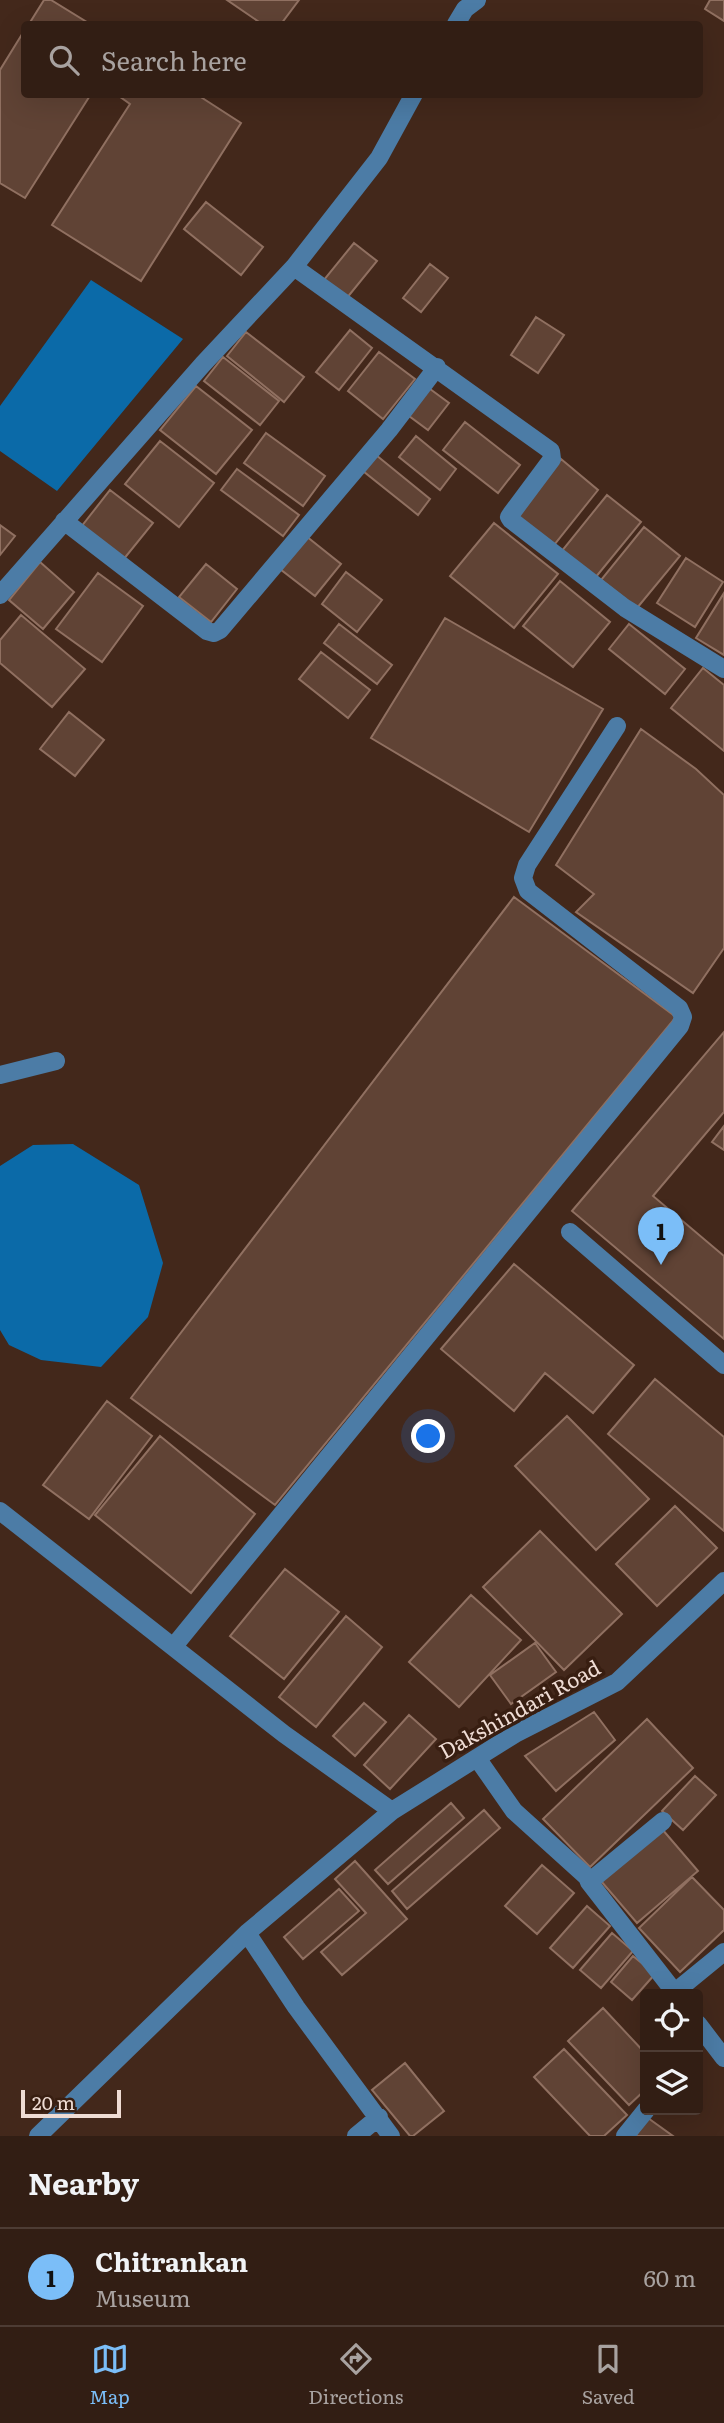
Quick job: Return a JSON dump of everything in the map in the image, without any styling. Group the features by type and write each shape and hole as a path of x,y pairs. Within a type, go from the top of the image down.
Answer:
{"street":[{"path":"458,21 465,9 477,0"},
{"path":"0,595 294,267 379,158 413,98"},
{"path":"294,267 551,451 552,459 511,514 511,520 625,608 724,669"},
{"path":"64,521 207,631 214,633 220,630 389,430 437,368"},
{"path":"174,1646 680,1026 683,1017 679,1007 528,891 523,878 527,864 617,726"},
{"path":"0,1075 55,1061"},
{"path":"570,1232 724,1365"},
{"path":"0,1511 284,1734 391,1811"},
{"name":"Dakshindari Road","path":"38,2136 247,1933 391,1811 516,1734 617,1682 724,1581"},
{"path":"477,1758 514,1811 587,1877 673,1989"},
{"path":"589,1882 663,1821"},
{"path":"247,1933 296,2007 391,2136"},
{"path":"681,1989 724,1952"},
{"path":"703,2038 724,2058"},
{"path":"625,2136 642,2115"},
{"path":"356,2136 379,2117"}],"water":[{"path":"91,280 183,339 57,491 0,451 0,406"},
{"path":"73,1144 139,1185 163,1263 148,1317 101,1367 41,1360 9,1345 0,1330 0,1166 33,1145"}],"building":[{"path":"44,0 51,0 85,21 31,21"},
{"path":"227,0 299,0 283,21 258,21"},
{"path":"710,0 724,0 724,21 705,9"},
{"path":"21,36 21,98 88,98 25,198 0,183 0,70"},
{"path":"122,98 202,98 241,123 141,281 52,225 130,104"},
{"path":"206,202 263,247 241,275 184,229"},
{"path":"354,243 377,261 346,299 323,281"},
{"path":"430,264 448,278 421,312 403,298"},
{"path":"536,317 564,335 538,373 511,355"},
{"path":"350,330 372,348 339,390 316,372"},
{"path":"246,332 304,377 284,402 227,356"},
{"path":"379,352 415,379 383,419 348,391"},
{"path":"223,357 279,401 260,425 204,381"},
{"path":"196,386 252,430 216,474 160,430"},
{"path":"426,386 449,403 428,430 405,413"},
{"path":"465,422 520,465 498,493 443,450"},
{"path":"266,433 325,476 303,506 244,463"},
{"path":"416,436 456,469 440,490 399,457"},
{"path":"160,441 214,483 179,527 125,484"},
{"path":"376,455 430,499 418,515 363,471"},
{"path":"561,459 598,490 554,545 516,515"},
{"path":"237,469 299,515 283,536 221,490"},
{"path":"110,490 153,523 123,560 81,527"},
{"path":"607,495 641,522 595,578 561,552"},
{"path":"494,523 558,574 514,628 450,576"},
{"path":"0,525 15,536 0,555"},
{"path":"644,527 680,556 637,608 601,580"},
{"path":"306,536 341,564 315,596 280,569"},
{"path":"686,558 723,582 695,627 657,603"},
{"path":"40,562 74,592 43,629 9,600"},
{"path":"206,564 237,589 211,622 179,597"},
{"path":"346,572 382,600 357,632 322,604"},
{"path":"98,573 143,606 102,662 56,629"},
{"path":"560,581 610,622 573,667 523,626"},
{"path":"724,593 724,655 696,638"},
{"path":"21,615 85,669 52,707 0,663 0,640"},
{"path":"445,618 603,709 529,832 371,738"},
{"path":"339,624 392,665 377,684 324,643"},
{"path":"629,624 685,669 665,694 609,649"},
{"path":"321,652 370,690 348,718 299,679"},
{"path":"703,668 724,685 724,751 671,708"},
{"path":"69,712 104,740 75,776 40,749"},
{"path":"641,729 696,769 724,795 724,948 693,993 576,912 594,894 556,865"},
{"path":"514,897 676,1017 275,1505 131,1398"},
{"path":"724,1032 724,1112 653,1196 724,1256 724,1339 572,1211"},
{"path":"724,1126 724,1150 712,1142"},
{"path":"514,1264 634,1365 593,1413 545,1373 514,1411 441,1349"},
{"path":"655,1379 724,1437 724,1531 608,1434"},
{"path":"107,1401 152,1436 89,1519 43,1485"},
{"path":"567,1416 649,1499 596,1550 515,1466"},
{"path":"160,1436 255,1514 191,1593 95,1515"},
{"path":"675,1506 717,1548 657,1606 616,1564"},
{"path":"540,1531 622,1614 564,1670 483,1587"},
{"path":"285,1569 339,1612 284,1679 230,1636"},
{"path":"471,1595 521,1640 459,1707 409,1662"},
{"path":"346,1616 382,1647 316,1727 279,1697"},
{"path":"535,1643 556,1672 511,1704 490,1675"},
{"path":"364,1703 386,1722 355,1756 333,1736"},
{"path":"594,1712 615,1740 556,1791 525,1756"},
{"path":"409,1715 436,1739 390,1789 364,1765"},
{"path":"647,1719 693,1768 590,1867 543,1819"},
{"path":"695,1776 716,1795 683,1830 662,1811"},
{"path":"451,1803 464,1818 388,1884 375,1870"},
{"path":"484,1810 500,1828 407,1909 392,1891"},
{"path":"662,1829 698,1871 637,1923 601,1881"},
{"path":"355,1861 407,1919 342,1975 321,1952 366,1913 335,1879"},
{"path":"542,1865 574,1893 537,1934 505,1906"},
{"path":"692,1877 724,1910 724,1930 680,1972 639,1928"},
{"path":"339,1889 359,1911 303,1959 284,1937"},
{"path":"587,1906 610,1926 573,1968 550,1948"},
{"path":"612,1933 633,1951 601,1988 580,1970"},
{"path":"633,1956 655,1974 632,2000 611,1982"},
{"path":"603,2008 640,2048 640,2095 629,2105 568,2041"},
{"path":"564,2049 627,2115 604,2136 590,2136 534,2077"},
{"path":"405,2063 444,2111 413,2136 410,2136 372,2090"},
{"path":"648,2118 673,2136 635,2136"}],"place":[{"name":"Chitrankan","path":"661,1265"}]}
